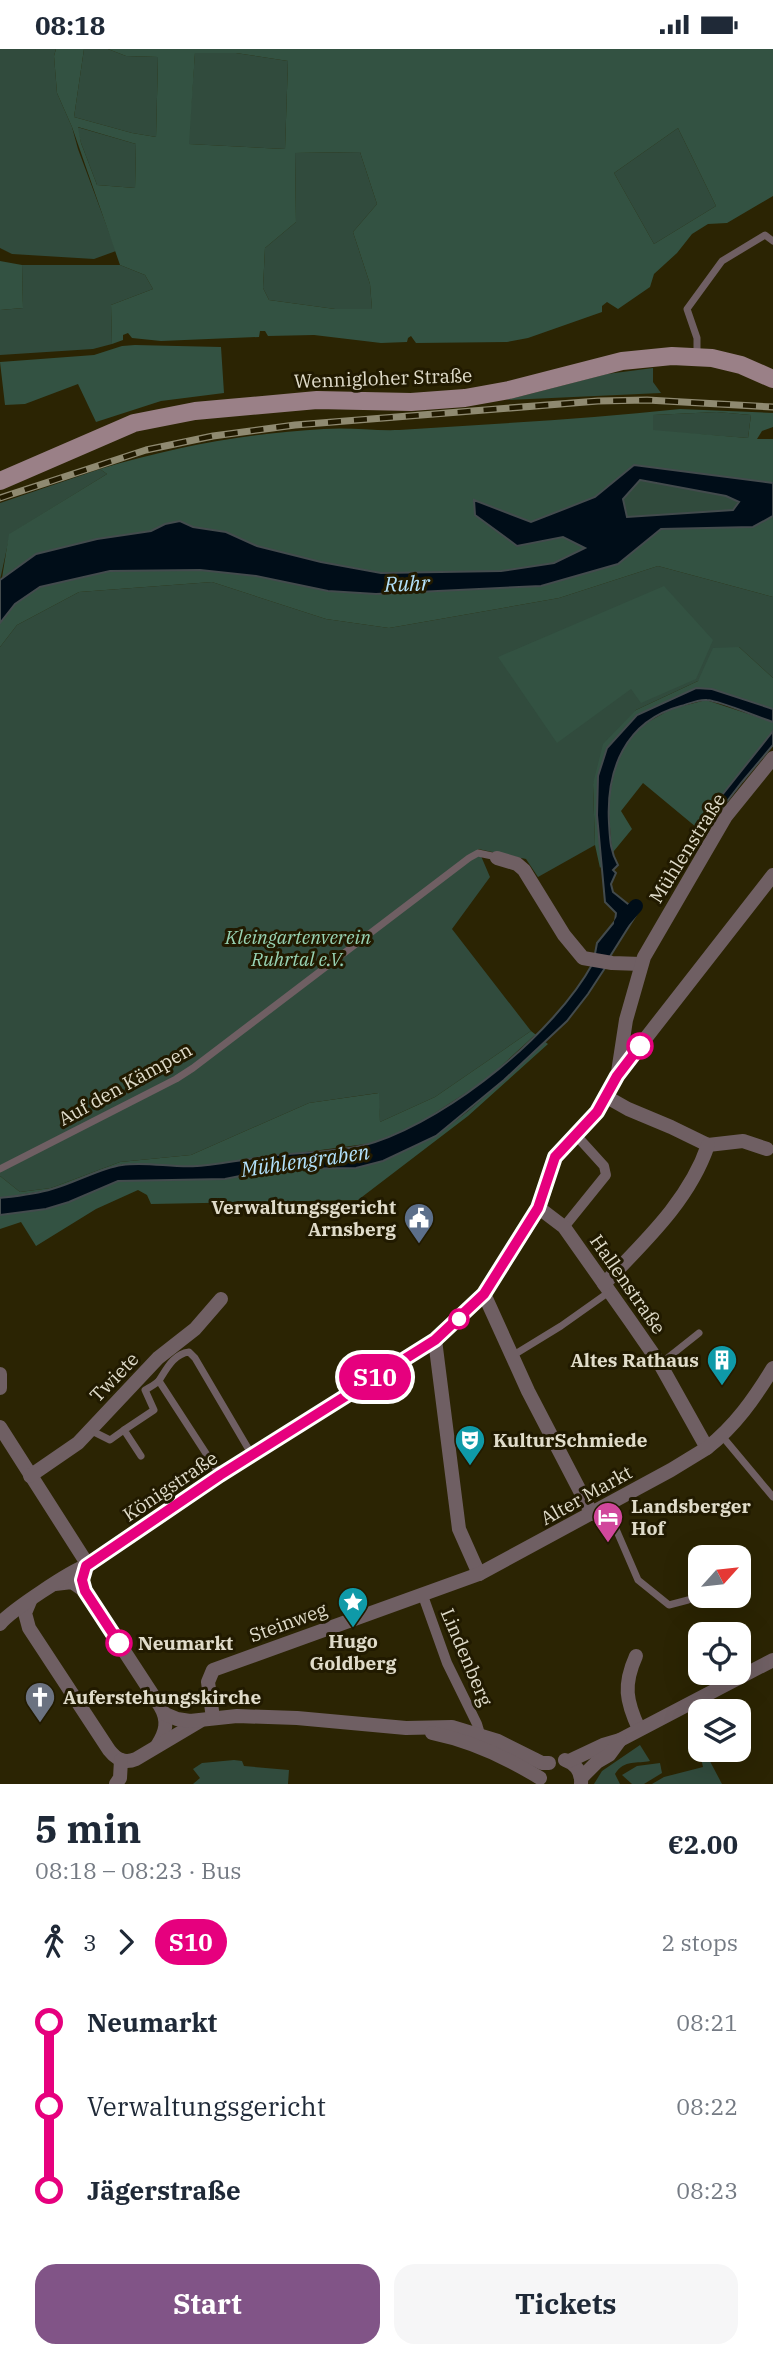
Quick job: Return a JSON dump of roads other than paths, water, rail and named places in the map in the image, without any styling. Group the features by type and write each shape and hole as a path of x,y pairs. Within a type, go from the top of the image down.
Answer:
{"main road":[{"name":"Wennigloher Straße","path":"0,481 117,429 153,418 195,411 317,400 411,401 465,398 509,390 622,361 660,356 697,356 741,365 773,379"}],"street":[{"name":"Mühlenstraße","path":"617,1076 626,1020 641,964 726,816 773,758"},
{"path":"498,857 520,866 579,956 612,964 641,964"},
{"path":"617,1076 773,875"},
{"name":"Königstraße","path":"0,1625 12,1612 220,1475 435,1340 484,1294 538,1208 555,1157 597,1112 617,1076"},
{"path":"605,1096 708,1145 743,1140 768,1149"},
{"name":"Hallenstraße","path":"564,1227 606,1175 604,1166 575,1134"},
{"path":"607,1287 680,1201 702,1162 708,1145"},
{"name":"Hallenstraße","path":"538,1208 564,1227 607,1287 660,1364 707,1448"},
{"path":"484,1294 512,1356 592,1514"},
{"name":"Twiete","path":"30,1476 78,1443 158,1358 195,1329 221,1299"},
{"path":"435,1340 459,1529 480,1574"},
{"name":"Alter Markt","path":"422,1593 480,1574 707,1448 722,1436 752,1402 773,1368"},
{"path":"0,1374 0,1388"},
{"path":"0,1427 87,1565 82,1580 85,1591 164,1714 166,1729 157,1747"},
{"path":"54,1585 72,1583 85,1591"},
{"name":"Steinweg","path":"207,1719 208,1682 213,1670 422,1593"},
{"name":"Lindenberg","path":"422,1593 447,1663 480,1734"},
{"path":"30,1601 25,1613 29,1628 109,1750 121,1761 131,1761 207,1719"},
{"path":"0,1625 14,1622 29,1628"},
{"path":"636,1656 628,1675 627,1693 630,1710 639,1729"},
{"path":"569,1761 620,1740 773,1660"},
{"path":"164,1714 182,1720 237,1716 297,1718 406,1728 453,1727 480,1734 542,1763 569,1761 578,1768 581,1781"},
{"path":"406,1728 471,1743 495,1753 541,1781 549,1763"},
{"path":"581,1781 586,1771 609,1755 620,1740"},
{"path":"116,1784 120,1778 121,1761"}],"lane":[{"path":"697,356 697,338 687,309 722,261 765,235 773,241"},
{"name":"Auf den Kämpen","path":"0,1169 176,1079 469,858 478,853 498,857"},
{"path":"512,1356 561,1326 607,1287"},
{"name":"Hallenstraße","path":"660,1364 699,1333"},
{"path":"90,1430 110,1440 154,1410 145,1390 159,1381 166,1367 183,1353 189,1352 252,1455"},
{"path":"159,1381 220,1475"},
{"path":"124,1430 141,1455"},
{"path":"722,1436 773,1497"},
{"path":"606,1506 638,1580 669,1605 688,1600"}],"water":[{"name":"Ruhr","path":"634,465 773,483 773,516 753,527 661,529 618,564 541,586 376,594 328,591 256,576 200,570 110,571 40,587 15,604 0,623 0,580 36,554 97,539 151,531 165,524 180,521 193,527 226,532 257,546 381,573 501,571 554,563 585,548 563,537 517,546 475,515 474,500 531,522 595,497","holes":["640,480 726,496 739,502 733,510 627,517 623,499"]},
{"path":"696,688 712,689 773,709 773,722 721,703 704,700 662,713 646,723 633,736 623,750 611,784 609,823 612,850 618,865 613,870 616,873 611,884 613,892 638,912 609,958 594,959 597,943 615,921 616,913 605,902 597,815 598,776 607,748 637,715"},
{"path":"773,731 773,745 701,835 697,838 691,834"},
{"path":"593,963 605,968 567,1021 504,1080 436,1136 383,1161 356,1168 274,1169 225,1179 118,1181 46,1209 0,1215 0,1198 46,1191 114,1167 131,1164 197,1166 337,1150 375,1142 405,1130 468,1093 527,1044 576,990"}],"waterway":[{"name":"Mühlengraben","path":"621,923 636,906"}],"railway":[{"path":"0,498 146,450 213,436 295,425 598,401 647,400 773,407"}],"place":[{"name":"Verwaltungsgericht Arnsberg","path":"419,1245"},
{"name":"Altes Rathaus","path":"722,1387"},
{"name":"KulturSchmiede","path":"470,1467"},
{"name":"Landsberger Hof","path":"608,1544"},
{"name":"Hugo Goldberg","path":"353,1629"},
{"name":"Neumarkt","path":"119,1643"},
{"name":"Auferstehungskirche","path":"40,1724"}],"park label":[{"name":"Kleingartenverein Ruhrtal e.V.","path":"298,948"}]}
